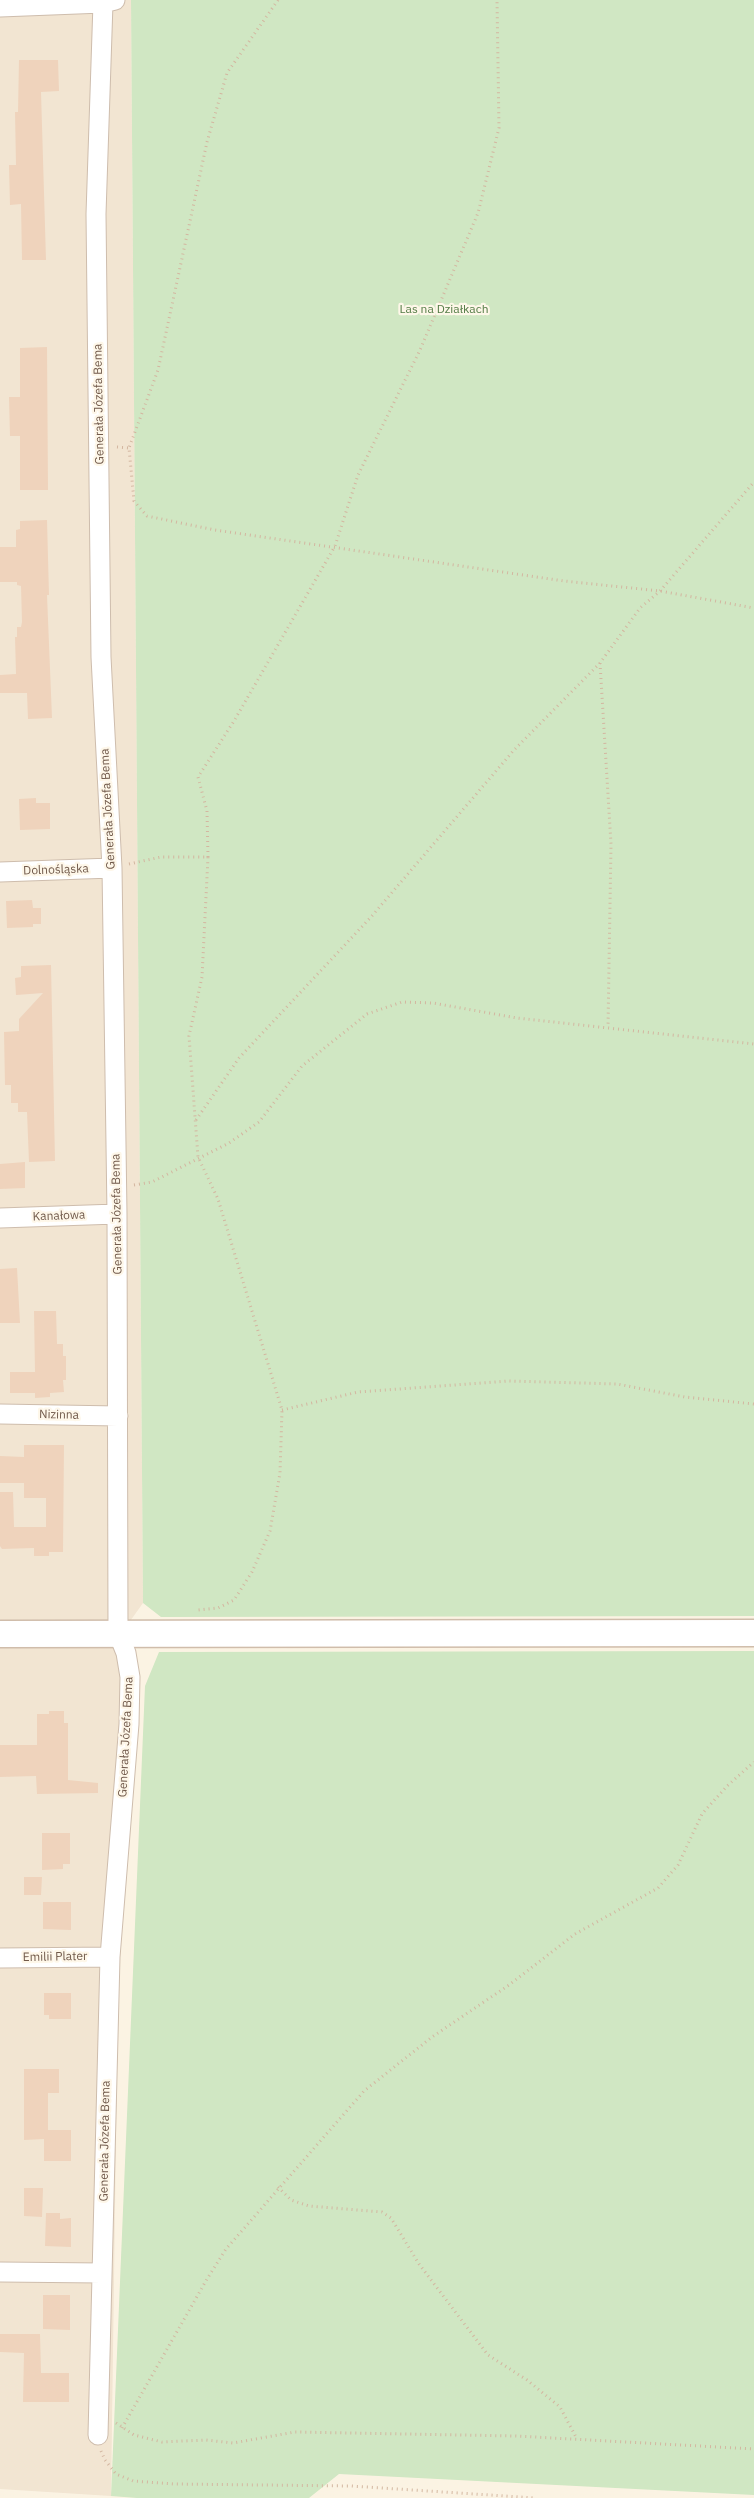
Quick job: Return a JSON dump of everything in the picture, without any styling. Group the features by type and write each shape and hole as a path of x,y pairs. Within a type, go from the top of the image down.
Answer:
{"main road":[{"path":"0,1634 754,1633"}],"street":[{"path":"0,7 109,2"},
{"name":"Generała Józefa Bema","path":"98,2433 110,1957 129,1724 130,1677 126,1654 118,1633 117,1188 112,868 101,657 96,214 109,2"},
{"name":"Dolnośląska","path":"0,872 112,868"},
{"name":"Kanałowa","path":"0,1218 117,1214"},
{"name":"Nizinna","path":"0,1414 118,1416"},
{"name":"Emilii Plater","path":"0,1958 110,1957"},
{"path":"0,2272 102,2273"}],"path":[{"path":"278,0 227,73 207,142 158,370 128,448 134,502 147,516 216,530 564,581 660,591 754,608"},
{"path":"191,1610 218,1608 234,1600 252,1572 270,1531 280,1473 282,1410 218,1199 198,1157 189,1036 202,977 208,857 208,812 198,776 234,721 334,546 358,475 420,350 478,213 499,128 496,0"},
{"path":"196,1120 239,1058 371,917 514,750 600,663 640,608 660,591 754,482"},
{"path":"600,663 611,844 608,1027"},
{"path":"112,868 160,857 208,857"},
{"path":"117,1188 152,1182 198,1157 229,1143 259,1122 302,1066 367,1014 402,1002 433,1003 517,1018 754,1044"},
{"path":"282,1410 358,1392 509,1381 617,1384 685,1397 754,1404"},
{"path":"122,2428 226,2249 364,2091 432,2037 509,1985 575,1934 658,1888 678,1865 702,1814 727,1786 754,1762"},
{"path":"278,2188 291,2200 309,2206 382,2212 391,2218 419,2264 488,2355 527,2380 560,2407 577,2440"},
{"path":"99,2413 134,2435 162,2442 206,2440 234,2444 295,2432 577,2440 754,2449"},
{"path":"98,2433 99,2445 105,2460 116,2474 133,2481 174,2484 351,2486 536,2498"}],"shaded area":[{"path":"0,0 131,0 143,1603 123,1631 111,2496 0,2489"}],"green space":[{"name":"Las na Działkach","path":"131,0 754,0 754,1616 161,1617 143,1603"},
{"path":"754,1651 754,2495 339,2474 309,2498 137,2498 111,2496 145,1686 159,1652"}],"building":[{"path":"19,60 58,60 59,91 41,92 46,260 22,260 21,204 10,205 9,165 16,165 15,112 18,112"},
{"path":"47,347 48,490 20,490 20,436 10,436 9,397 20,397 20,348"},
{"path":"47,520 49,595 47,595 52,718 28,719 27,693 0,693 0,675 16,674 15,637 17,637 17,627 21,627 22,622 21,586 17,585 17,582 0,582 0,547 16,547 16,530 20,529 20,521"},
{"path":"36,798 36,803 50,803 50,829 20,830 19,799"},
{"path":"32,900 33,908 41,908 41,924 33,924 33,927 7,928 6,901"},
{"path":"51,965 55,1161 29,1162 27,1112 18,1112 18,1103 11,1103 11,1085 5,1085 4,1032 19,1031 19,1019 43,993 16,995 15,978 21,977 21,966"},
{"path":"25,1162 25,1188 0,1189 0,1164"},
{"path":"17,1268 20,1323 0,1323 0,1269"},
{"path":"34,1311 56,1311 57,1344 63,1344 63,1356 66,1356 66,1380 63,1380 64,1392 50,1393 50,1397 35,1398 35,1393 10,1393 10,1372 35,1372"},
{"path":"24,1445 64,1445 63,1552 49,1552 49,1556 34,1556 34,1548 2,1549 0,1546 0,1492 13,1492 14,1527 46,1527 46,1498 24,1498 24,1483 0,1483 0,1456 24,1457"},
{"path":"49,1711 64,1711 64,1723 68,1723 68,1780 98,1783 98,1793 37,1794 36,1776 0,1777 0,1745 37,1745 37,1714 49,1714"},
{"path":"42,1833 70,1833 70,1864 63,1864 63,1869 42,1870"},
{"path":"24,1877 42,1877 41,1895 24,1895"},
{"path":"43,1902 71,1902 71,1930 43,1929"},
{"path":"44,1993 71,1993 71,2019 49,2019 49,2015 44,2015"},
{"path":"24,2069 59,2069 59,2093 48,2093 48,2130 71,2130 71,2161 44,2161 44,2139 24,2140"},
{"path":"24,2188 43,2188 42,2217 24,2216"},
{"path":"46,2213 60,2213 60,2219 71,2218 71,2247 45,2246"},
{"path":"43,2295 70,2295 70,2330 43,2329"},
{"path":"0,2334 40,2334 41,2373 69,2373 69,2402 23,2402 24,2353 0,2352"}]}
